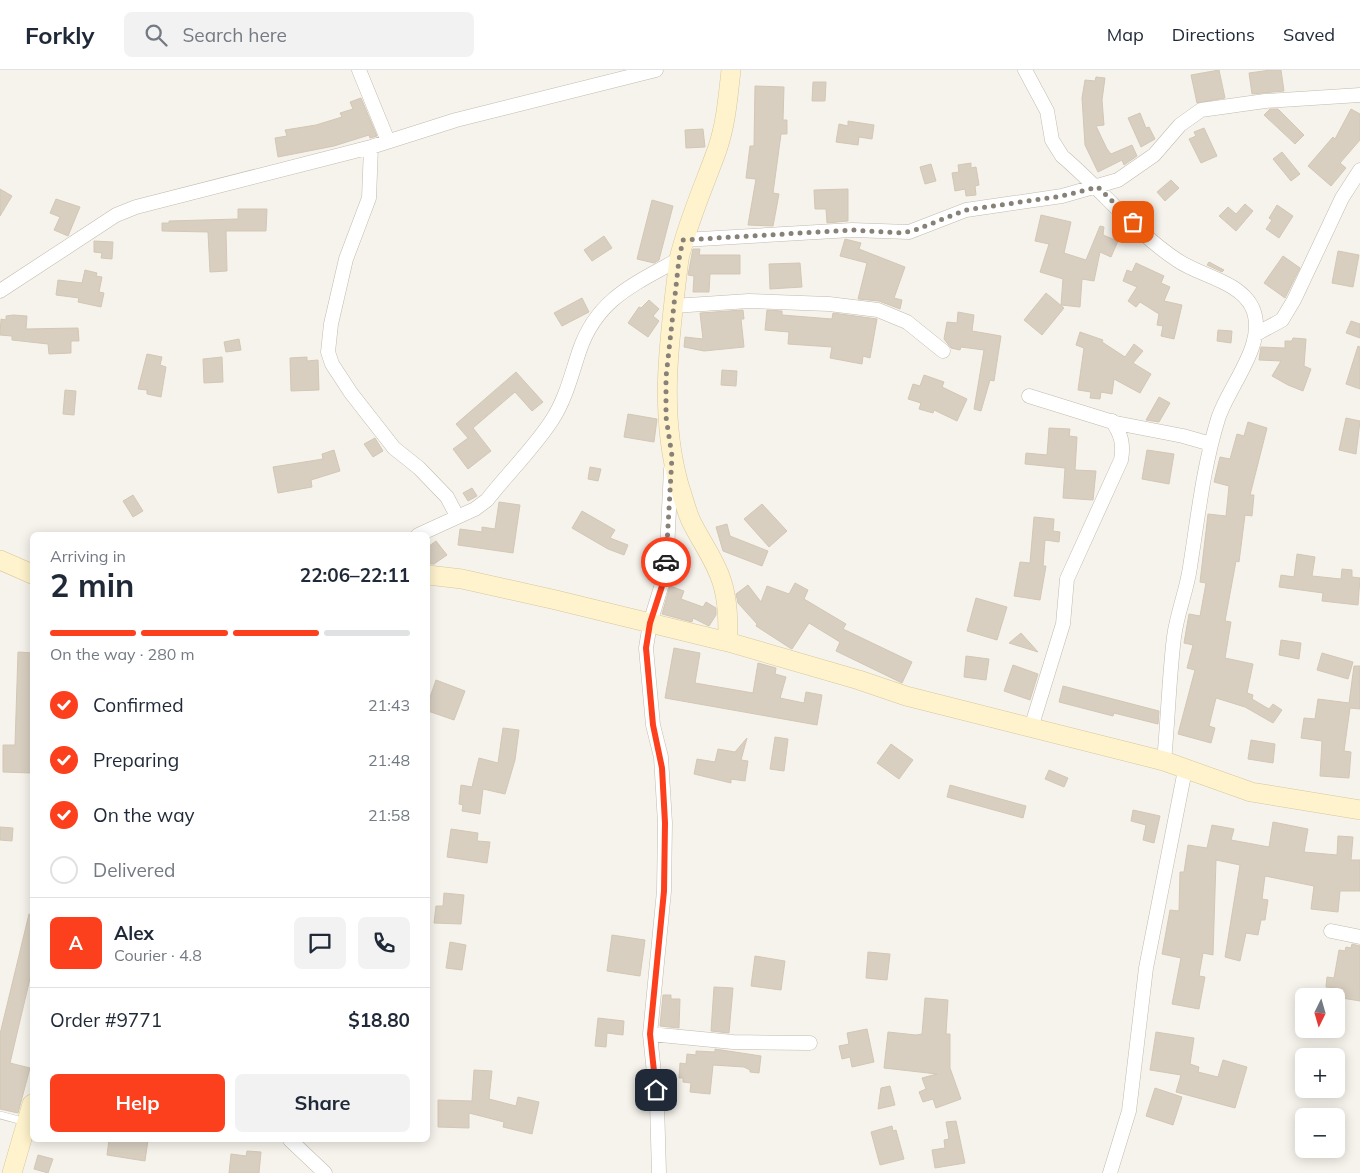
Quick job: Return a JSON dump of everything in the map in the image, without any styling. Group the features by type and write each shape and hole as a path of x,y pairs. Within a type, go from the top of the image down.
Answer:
{"street":[{"path":"359,70 388,141"},
{"path":"0,291 122,212 168,198 275,173 371,147 456,120 656,70"},
{"path":"728,642 726,597 722,581 715,564 691,521 672,456 666,417 666,377 679,259 683,240 718,149 724,123 731,70"},
{"path":"1025,70 1049,116 1050,134 1062,156 1098,187 1157,245 1177,261 1237,290 1244,296 1253,310 1256,334 1241,373 1220,412 1198,502 1190,570 1175,635 1164,761"},
{"path":"683,240 852,230 902,233 915,230 966,210 1062,196 1118,180 1138,168 1154,155 1180,125 1201,110 1265,101 1360,95"},
{"path":"371,147 369,198 346,260 331,324 328,352 332,364 351,393 388,440 433,481 446,496 458,516"},
{"path":"1256,334 1282,320 1294,300 1342,198 1360,170"},
{"path":"424,532 475,509 487,500 552,420 560,405 589,327 602,309 620,293 679,259"},
{"path":"674,306 749,301 830,304 878,310 907,322 943,351"},
{"path":"1029,396 1112,421 1184,436 1211,444"},
{"path":"1031,728 1063,624 1070,571 1121,460 1123,451 1120,433 1112,421"},
{"path":"659,1173 657,1103 650,1034 664,891 665,848 662,772 653,725 646,658 650,623 666,571 672,456"},
{"path":"0,560 30,573"},
{"path":"430,575 462,579 728,642 859,680 906,696 1164,761 1251,792 1360,810"},
{"path":"1110,1173 1129,1111 1146,968 1185,770"},
{"path":"1331,931 1360,936"},
{"path":"650,1034 733,1042 810,1043"},
{"path":"12,1173 29,1113"},
{"path":"292,1142 325,1173"}],"lane":[{"path":"0,1116 29,1113"}],"building":[{"path":"1219,70 1225,98 1197,103 1191,75"},
{"path":"1281,70 1284,91 1252,94 1249,73"},
{"path":"1096,77 1105,78 1102,100 1104,125 1096,126 1107,149 1111,154 1132,145 1137,156 1124,165 1122,160 1098,172 1085,145 1082,98 1085,80 1095,81"},
{"path":"813,82 826,82 825,101 812,101"},
{"path":"755,86 784,87 783,120 787,120 787,134 781,134 773,193 779,194 773,226 748,225 756,179 746,178 750,146 754,146"},
{"path":"361,98 377,136 370,138 369,135 334,146 278,157 275,138 287,136 285,130 316,125 342,117 340,113 353,109 350,102"},
{"path":"1270,109 1278,109 1304,135 1295,144 1264,115"},
{"path":"1351,109 1360,114 1360,140 1340,163 1346,168 1331,186 1308,166 1333,137 1335,139"},
{"path":"1140,113 1146,128 1149,127 1155,139 1141,147 1128,118"},
{"path":"848,121 874,125 872,139 859,137 858,145 836,142 839,124 848,126"},
{"path":"1204,128 1217,156 1201,163 1189,139 1196,136 1194,132"},
{"path":"703,129 705,147 686,148 685,130"},
{"path":"1282,152 1300,174 1291,181 1273,159"},
{"path":"971,163 971,168 976,167 979,185 975,186 976,195 966,196 965,189 955,191 952,173 959,172 958,165"},
{"path":"931,164 936,181 925,184 920,167"},
{"path":"1171,180 1179,188 1165,201 1157,192"},
{"path":"0,189 12,196 0,216"},
{"path":"848,189 848,221 827,223 826,209 815,209 814,190"},
{"path":"56,199 80,207 68,236 54,230 60,217 50,213"},
{"path":"652,200 673,206 659,260 654,263 637,259"},
{"path":"1245,204 1253,211 1236,231 1219,216 1228,207 1236,214"},
{"path":"1277,205 1293,216 1279,238 1266,229 1272,220 1269,218"},
{"path":"238,209 267,209 266,231 226,231 227,271 210,272 208,232 162,231 162,223 169,223 169,221 238,219"},
{"path":"1041,215 1071,222 1064,253 1086,260 1100,226 1104,227 1103,235 1118,241 1111,257 1100,252 1094,281 1082,279 1080,307 1061,305 1063,279 1040,272 1049,244 1035,241"},
{"path":"604,236 612,248 592,261 584,250"},
{"path":"845,239 861,243 859,249 905,267 894,298 902,300 900,309 879,301 858,299 867,263 840,256"},
{"path":"94,241 113,242 112,259 101,258 102,253 94,252"},
{"path":"693,249 700,249 699,255 740,255 740,274 710,274 709,292 693,292 694,276 688,275"},
{"path":"1338,251 1359,255 1353,287 1332,283"},
{"path":"1283,256 1300,268 1285,298 1264,283"},
{"path":"1209,262 1224,270 1222,272 1207,265"},
{"path":"800,263 802,287 770,289 769,264"},
{"path":"1136,263 1164,276 1161,283 1170,287 1164,301 1182,305 1174,339 1161,336 1163,326 1157,325 1159,314 1140,302 1136,307 1128,301 1137,287 1123,281 1127,270 1132,272"},
{"path":"85,270 97,273 96,276 102,277 99,292 104,293 101,307 78,302 79,298 56,295 58,280 82,283"},
{"path":"1046,293 1064,308 1042,335 1024,320"},
{"path":"582,298 589,312 562,326 554,313"},
{"path":"649,300 659,309 653,316 659,321 648,337 628,323 639,307 641,308"},
{"path":"743,310 744,319 741,319 744,347 704,351 684,347 685,337 703,339 700,313"},
{"path":"767,310 782,311 782,315 832,319 833,313 877,319 870,358 863,356 862,364 830,358 832,347 788,344 789,332 765,330"},
{"path":"958,312 974,315 972,331 1001,336 994,381 990,380 981,411 974,409 984,350 961,347 960,350 951,348 944,339 947,322 957,323"},
{"path":"6,316 27,316 26,329 78,328 79,341 71,341 71,353 49,354 48,344 12,340 12,336 0,335 1,319 6,320"},
{"path":"1351,321 1360,324 1360,338 1346,333"},
{"path":"1218,330 1232,331 1231,343 1217,341"},
{"path":"1080,332 1103,340 1102,342 1125,357 1134,344 1143,351 1133,363 1151,374 1140,393 1114,379 1112,394 1101,392 1100,399 1090,398 1091,392 1078,390 1084,348 1076,345"},
{"path":"1293,338 1306,339 1304,366 1311,369 1303,391 1272,376 1281,361 1259,360 1261,347 1285,348 1285,341 1292,341"},
{"path":"239,339 241,350 226,352 224,342"},
{"path":"1358,346 1360,347 1360,389 1346,384"},
{"path":"147,354 162,357 160,365 166,367 161,397 147,394 147,390 138,389"},
{"path":"222,357 223,382 204,383 203,359"},
{"path":"307,357 307,361 318,360 319,390 291,391 290,358"},
{"path":"722,370 737,371 736,386 721,385"},
{"path":"516,372 543,402 532,411 515,392 473,428 491,451 468,469 453,449 468,438 456,424"},
{"path":"924,375 944,382 942,387 967,399 957,421 934,410 933,413 919,409 921,403 908,399 913,384 920,386"},
{"path":"65,390 76,391 74,415 63,414"},
{"path":"1159,397 1170,403 1159,422 1146,420"},
{"path":"628,414 657,419 654,442 624,437"},
{"path":"1346,418 1360,421 1356,454 1339,450"},
{"path":"1248,422 1267,428 1250,495 1254,495 1252,516 1245,515 1239,562 1236,561 1225,621 1231,622 1225,658 1253,664 1247,693 1253,695 1252,699 1269,709 1273,704 1282,710 1273,723 1245,707 1216,698 1209,726 1215,728 1211,743 1178,734 1195,670 1187,668 1193,645 1184,643 1189,614 1200,616 1206,583 1200,582 1208,514 1226,516 1229,486 1214,482 1220,457 1230,459 1237,434 1244,436"},
{"path":"1049,428 1070,429 1069,436 1077,437 1075,470 1096,471 1093,500 1063,498 1065,468 1025,464 1026,453 1047,455"},
{"path":"375,438 383,451 373,457 364,444"},
{"path":"334,450 340,471 311,480 312,487 278,493 273,467 323,459 322,454"},
{"path":"1147,450 1174,454 1169,484 1142,479"},
{"path":"590,467 601,469 598,481 588,479"},
{"path":"472,488 477,496 468,501 463,493"},
{"path":"133,495 143,511 133,517 123,501"},
{"path":"499,502 520,505 513,553 458,545 460,529 482,532 482,527 495,529"},
{"path":"762,504 787,531 769,547 744,519"},
{"path":"582,511 615,530 610,538 628,545 624,555 608,549 572,528"},
{"path":"1034,517 1054,519 1053,531 1060,532 1059,542 1045,540 1043,566 1046,566 1040,600 1014,596 1020,562 1030,563"},
{"path":"727,524 730,536 768,551 762,566 723,551 716,527"},
{"path":"436,541 447,555 434,564 430,564 430,546"},
{"path":"1297,554 1315,557 1312,576 1341,579 1342,569 1352,570 1352,577 1360,578 1358,605 1322,601 1323,593 1279,587 1281,575 1294,577"},
{"path":"795,583 808,590 804,599 846,624 843,629 912,662 902,683 836,651 840,642 809,623 792,649 756,626 757,624 738,603 736,594 748,585 761,602 767,586 789,594"},
{"path":"670,586 684,591 681,599 703,607 706,602 716,608 716,615 709,626 693,618 692,622 662,614"},
{"path":"976,598 1007,607 997,640 967,631"},
{"path":"1021,633 1038,652 1009,643"},
{"path":"1281,640 1301,643 1299,659 1279,655"},
{"path":"674,648 700,653 695,683 753,693 758,663 776,668 775,674 786,677 780,698 804,703 806,692 822,695 817,725 665,698"},
{"path":"18,652 30,653 30,773 3,772 3,745 15,745"},
{"path":"1322,653 1353,662 1348,679 1317,670"},
{"path":"966,656 989,659 986,680 964,677"},
{"path":"1013,665 1038,674 1030,700 1004,691"},
{"path":"1354,666 1360,666 1360,709 1350,708 1344,751 1351,752 1349,778 1320,776 1322,741 1301,738 1304,718 1315,719 1318,699 1349,703"},
{"path":"436,680 465,691 454,720 430,712 430,697"},
{"path":"1063,686 1159,711 1158,724 1114,713 1113,716 1059,702"},
{"path":"503,728 519,730 515,760 505,794 483,789 480,814 462,811 463,805 459,804 461,785 472,787 479,758 498,763"},
{"path":"775,737 788,739 784,771 770,769"},
{"path":"747,738 741,760 748,761 745,781 731,779 731,783 694,774 697,759 715,762 718,749 735,752"},
{"path":"1251,740 1275,744 1273,763 1248,759"},
{"path":"891,744 913,760 899,779 877,763"},
{"path":"1049,770 1068,778 1064,787 1045,779"},
{"path":"950,785 1026,806 1023,818 947,797"},
{"path":"1133,810 1160,816 1154,843 1143,840 1146,825 1131,821"},
{"path":"1273,822 1308,829 1304,852 1337,855 1338,836 1353,837 1351,860 1360,860 1360,891 1340,891 1338,912 1311,909 1314,886 1265,876 1262,899 1268,900 1265,920 1261,920 1258,935 1246,933 1240,961 1225,957 1240,865 1216,860 1213,955 1203,953 1199,976 1205,977 1199,1009 1172,1004 1181,958 1162,954 1170,910 1179,911 1180,872 1184,872 1188,845 1207,848 1212,825 1234,829 1231,840 1269,847"},
{"path":"0,827 13,828 12,841 0,840"},
{"path":"451,829 478,833 477,841 490,842 487,863 447,857"},
{"path":"444,893 464,895 461,924 434,923 436,906 443,906"},
{"path":"29,914 30,978 10,1063 30,1068 18,1113 0,1109 0,1034"},
{"path":"612,935 645,940 640,976 607,971"},
{"path":"450,942 466,945 462,970 446,968"},
{"path":"1352,944 1360,946 1360,1001 1345,998 1345,988 1326,987 1327,977 1334,978 1339,950 1345,951 1346,947 1351,948"},
{"path":"868,952 890,954 887,980 866,978"},
{"path":"755,956 785,961 781,990 751,986"},
{"path":"714,987 733,988 729,1033 711,1031"},
{"path":"663,995 671,995 671,999 680,999 679,1028 660,1026"},
{"path":"925,998 948,1000 946,1034 950,1034 950,1068 961,1099 936,1108 933,1099 923,1102 919,1092 926,1089 922,1078 937,1074 884,1068 888,1032 922,1034"},
{"path":"598,1018 624,1021 623,1035 607,1033 606,1047 595,1046"},
{"path":"867,1029 874,1062 852,1067 850,1057 842,1059 839,1046 849,1044 847,1033"},
{"path":"1156,1032 1194,1038 1190,1064 1199,1067 1198,1072 1218,1077 1223,1060 1247,1067 1235,1108 1176,1092 1181,1075 1150,1070"},
{"path":"715,1049 761,1056 759,1073 750,1072 750,1070 744,1067 713,1065 710,1094 690,1092 691,1083 683,1082 683,1078 679,1078 680,1063 686,1064 687,1054 696,1055 696,1051 715,1052"},
{"path":"474,1070 492,1071 489,1099 516,1106 518,1097 539,1102 532,1134 503,1127 504,1122 469,1113 469,1128 438,1127 438,1100 472,1101"},
{"path":"890,1086 895,1105 878,1109 881,1088"},
{"path":"1155,1088 1182,1097 1173,1125 1146,1116"},
{"path":"956,1121 965,1163 935,1168 932,1150 945,1148 944,1140 949,1139 946,1122"},
{"path":"892,1126 893,1131 896,1130 904,1159 880,1165 871,1132"},
{"path":"109,1142 148,1142 145,1161 107,1155"},
{"path":"247,1151 261,1152 259,1173 229,1173 231,1154 246,1156"},
{"path":"38,1155 53,1159 48,1173 34,1169"}],"way so far":[{"path":"666,562 672,456 666,417 666,377 679,259 683,240 852,230 902,233 915,230 966,210 1062,196 1098,187 1133,222"}],"route":[{"path":"656,1090 650,1034 664,891 665,823 662,768 653,725 646,640 663,583 666,562"}]}
